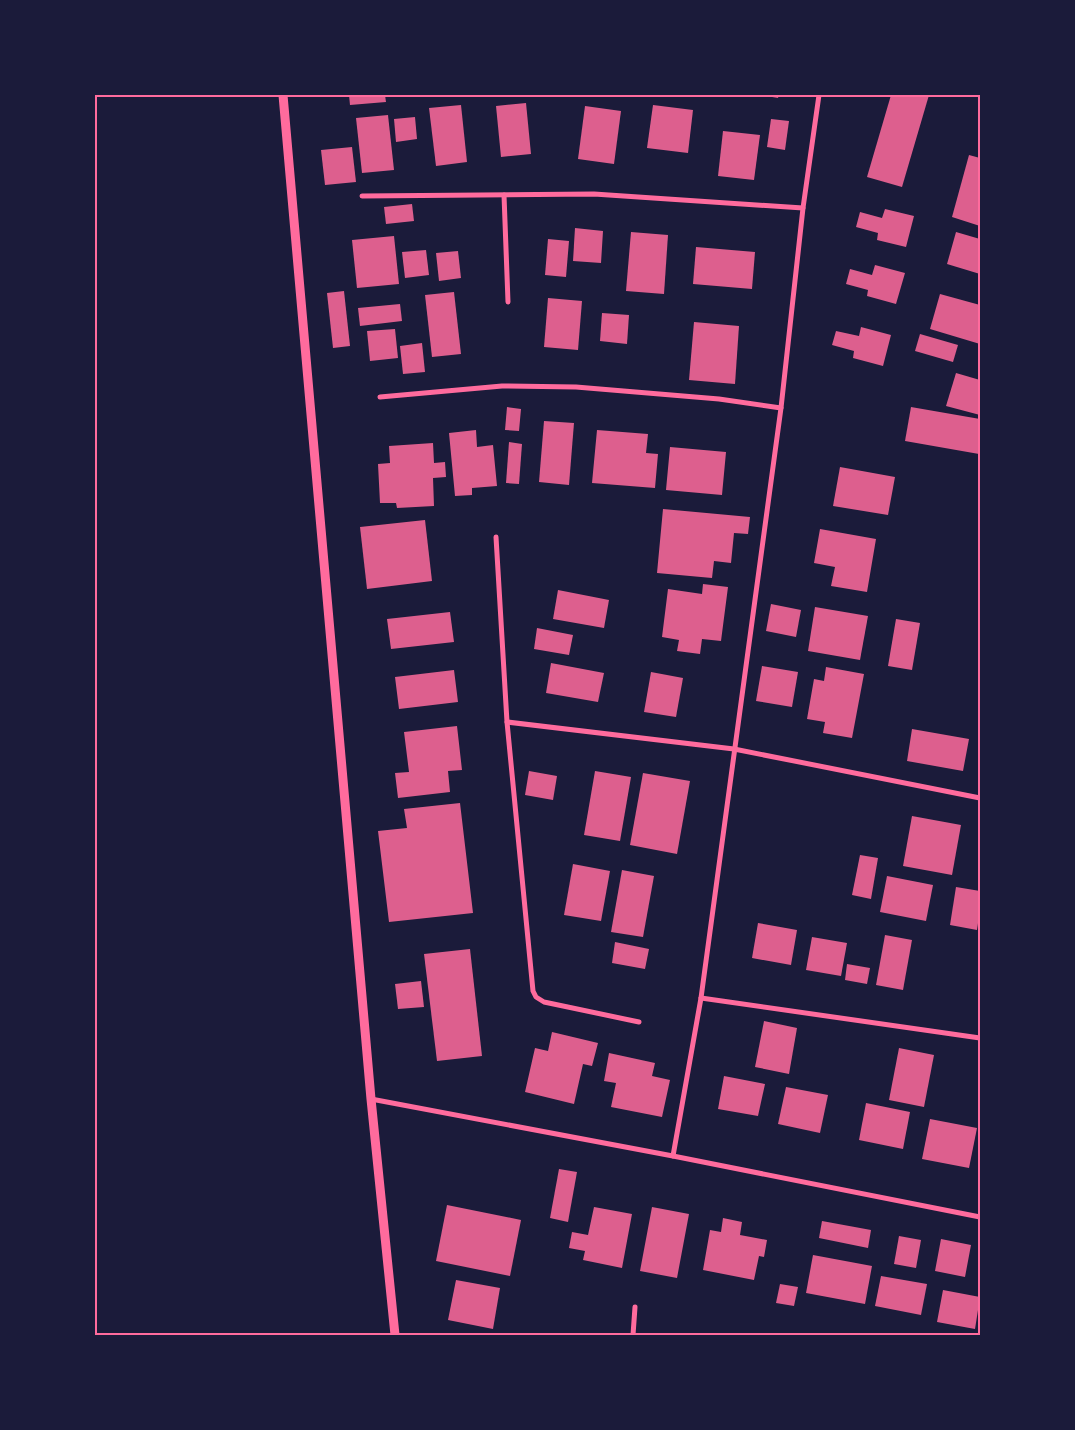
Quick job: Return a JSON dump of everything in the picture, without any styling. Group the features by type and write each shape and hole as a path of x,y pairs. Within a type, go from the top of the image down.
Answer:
{"street":[{"path":"283,95 372,1099 396,1335"},
{"path":"673,1156 701,998 781,408 802,208 819,95"},
{"path":"504,194 508,302"},
{"path":"362,196 594,194 802,208"},
{"path":"380,397 502,386 576,387 719,399 781,408"},
{"path":"496,537 507,722 533,991 536,997 544,1002 639,1022"},
{"path":"507,722 734,750 980,798"},
{"path":"701,998 980,1038"},
{"path":"372,1099 980,1217"},
{"path":"633,1335 635,1307"}],"building":[{"path":"349,95 385,95 386,102 350,105"},
{"path":"761,95 779,95 778,98"},
{"path":"891,95 929,95 902,187 867,177"},
{"path":"526,103 531,154 501,157 496,106"},
{"path":"461,105 467,162 436,166 429,108"},
{"path":"653,105 693,110 688,153 647,148"},
{"path":"585,106 621,111 614,164 578,159"},
{"path":"388,115 394,170 362,173 356,118"},
{"path":"415,117 417,139 396,142 394,119"},
{"path":"771,119 789,121 785,150 767,147"},
{"path":"723,131 760,135 754,180 718,176"},
{"path":"352,147 356,182 325,185 321,150"},
{"path":"969,155 980,158 980,226 952,217"},
{"path":"412,204 414,221 386,224 384,207"},
{"path":"885,209 914,216 906,247 877,240 878,233 856,227 860,212 882,218"},
{"path":"575,228 603,231 601,263 573,261"},
{"path":"631,232 668,235 664,294 626,291"},
{"path":"956,232 980,239 980,274 947,264"},
{"path":"394,236 399,284 357,288 352,240"},
{"path":"548,239 569,241 566,277 545,275"},
{"path":"696,247 755,252 752,289 693,284"},
{"path":"426,250 429,275 405,278 402,252"},
{"path":"458,251 461,278 439,281 436,253"},
{"path":"875,265 905,273 896,304 867,296 868,290 846,284 850,269 872,275"},
{"path":"344,291 350,346 333,348 327,293"},
{"path":"454,292 461,354 432,357 425,295"},
{"path":"940,294 980,305 980,344 930,329"},
{"path":"548,298 582,301 578,350 544,347"},
{"path":"400,304 402,321 360,326 358,308"},
{"path":"602,313 629,315 627,344 600,341"},
{"path":"694,322 739,326 735,384 689,380"},
{"path":"861,327 891,335 883,366 853,358 854,351 832,345 836,331 859,336"},
{"path":"395,329 398,358 370,361 367,331"},
{"path":"920,334 958,345 953,362 915,351"},
{"path":"422,343 425,372 403,374 400,346"},
{"path":"956,373 980,380 980,415 946,406"},
{"path":"507,407 521,409 519,431 505,430"},
{"path":"911,407 980,419 979,454 905,441"},
{"path":"544,421 574,423 569,485 539,482"},
{"path":"476,430 477,447 493,445 497,486 472,488 472,495 455,496 449,433"},
{"path":"597,430 648,434 646,453 658,454 655,488 592,483"},
{"path":"509,442 522,444 519,484 506,483"},
{"path":"433,443 434,463 445,462 446,477 433,478 434,506 397,508 396,503 380,503 378,464 390,463 389,446"},
{"path":"670,447 726,452 722,495 666,490"},
{"path":"840,467 895,477 888,515 833,506"},
{"path":"663,509 750,517 748,534 734,533 731,563 714,561 712,578 657,573"},
{"path":"425,520 432,581 367,589 360,527"},
{"path":"820,529 876,539 867,592 831,586 835,567 814,563"},
{"path":"703,584 728,587 721,641 702,639 700,654 677,651 679,640 662,637 668,589 702,594"},
{"path":"558,590 609,600 604,628 553,619"},
{"path":"771,604 801,610 796,637 766,631"},
{"path":"815,607 868,616 860,660 808,651"},
{"path":"450,612 454,642 391,649 387,619"},
{"path":"896,619 920,623 912,670 888,666"},
{"path":"537,628 573,635 569,655 534,649"},
{"path":"551,663 604,673 598,702 546,693"},
{"path":"762,666 798,672 792,707 756,701"},
{"path":"826,667 864,674 852,738 823,733 825,722 807,719 814,679 824,681"},
{"path":"454,670 458,702 399,709 395,677"},
{"path":"651,672 683,678 676,717 644,712"},
{"path":"457,726 462,770 448,771 450,792 398,798 395,773 409,772 404,732"},
{"path":"912,729 969,739 963,771 907,761"},
{"path":"529,771 557,776 553,800 525,795"},
{"path":"595,771 631,777 620,841 584,835"},
{"path":"643,773 690,781 677,854 630,845"},
{"path":"460,803 473,913 389,922 378,831 407,828 404,809"},
{"path":"912,816 961,825 952,875 903,866"},
{"path":"860,855 878,858 871,899 852,895"},
{"path":"573,864 610,871 601,921 564,915"},
{"path":"622,870 654,876 643,937 611,932"},
{"path":"887,876 933,885 926,921 880,912"},
{"path":"956,887 980,891 977,930 950,925"},
{"path":"758,923 797,930 791,965 752,958"},
{"path":"885,935 912,940 903,990 876,985"},
{"path":"812,937 847,943 841,976 806,970"},
{"path":"615,942 649,949 645,969 612,963"},
{"path":"470,949 482,1056 437,1061 424,954"},
{"path":"847,964 870,968 867,984 845,980"},
{"path":"421,981 424,1007 398,1009 395,984"},
{"path":"764,1021 797,1028 789,1074 755,1067"},
{"path":"552,1032 598,1043 592,1066 583,1064 574,1104 525,1092 535,1048 548,1051"},
{"path":"899,1048 934,1055 924,1107 889,1100"},
{"path":"609,1053 655,1063 652,1076 670,1080 662,1117 611,1107 616,1083 604,1081"},
{"path":"724,1076 765,1084 758,1116 718,1109"},
{"path":"786,1087 828,1095 820,1133 778,1124"},
{"path":"866,1103 910,1112 903,1149 859,1140"},
{"path":"930,1119 977,1128 969,1168 922,1159"},
{"path":"559,1169 577,1172 568,1222 550,1218"},
{"path":"447,1205 521,1220 510,1276 436,1261"},
{"path":"594,1207 632,1214 622,1268 583,1260 585,1251 569,1248 572,1232 588,1235"},
{"path":"652,1207 689,1214 677,1278 640,1271"},
{"path":"723,1218 742,1222 740,1235 767,1240 764,1257 759,1256 754,1280 703,1270 710,1230 721,1232"},
{"path":"822,1221 871,1230 868,1248 819,1238"},
{"path":"899,1236 921,1240 916,1268 894,1264"},
{"path":"941,1239 971,1245 965,1277 935,1271"},
{"path":"813,1255 872,1266 865,1304 806,1293"},
{"path":"881,1276 927,1284 921,1315 875,1306"},
{"path":"456,1280 500,1288 493,1329 448,1320"},
{"path":"780,1284 798,1287 794,1306 776,1303"},
{"path":"943,1290 980,1297 975,1329 937,1322"}]}
